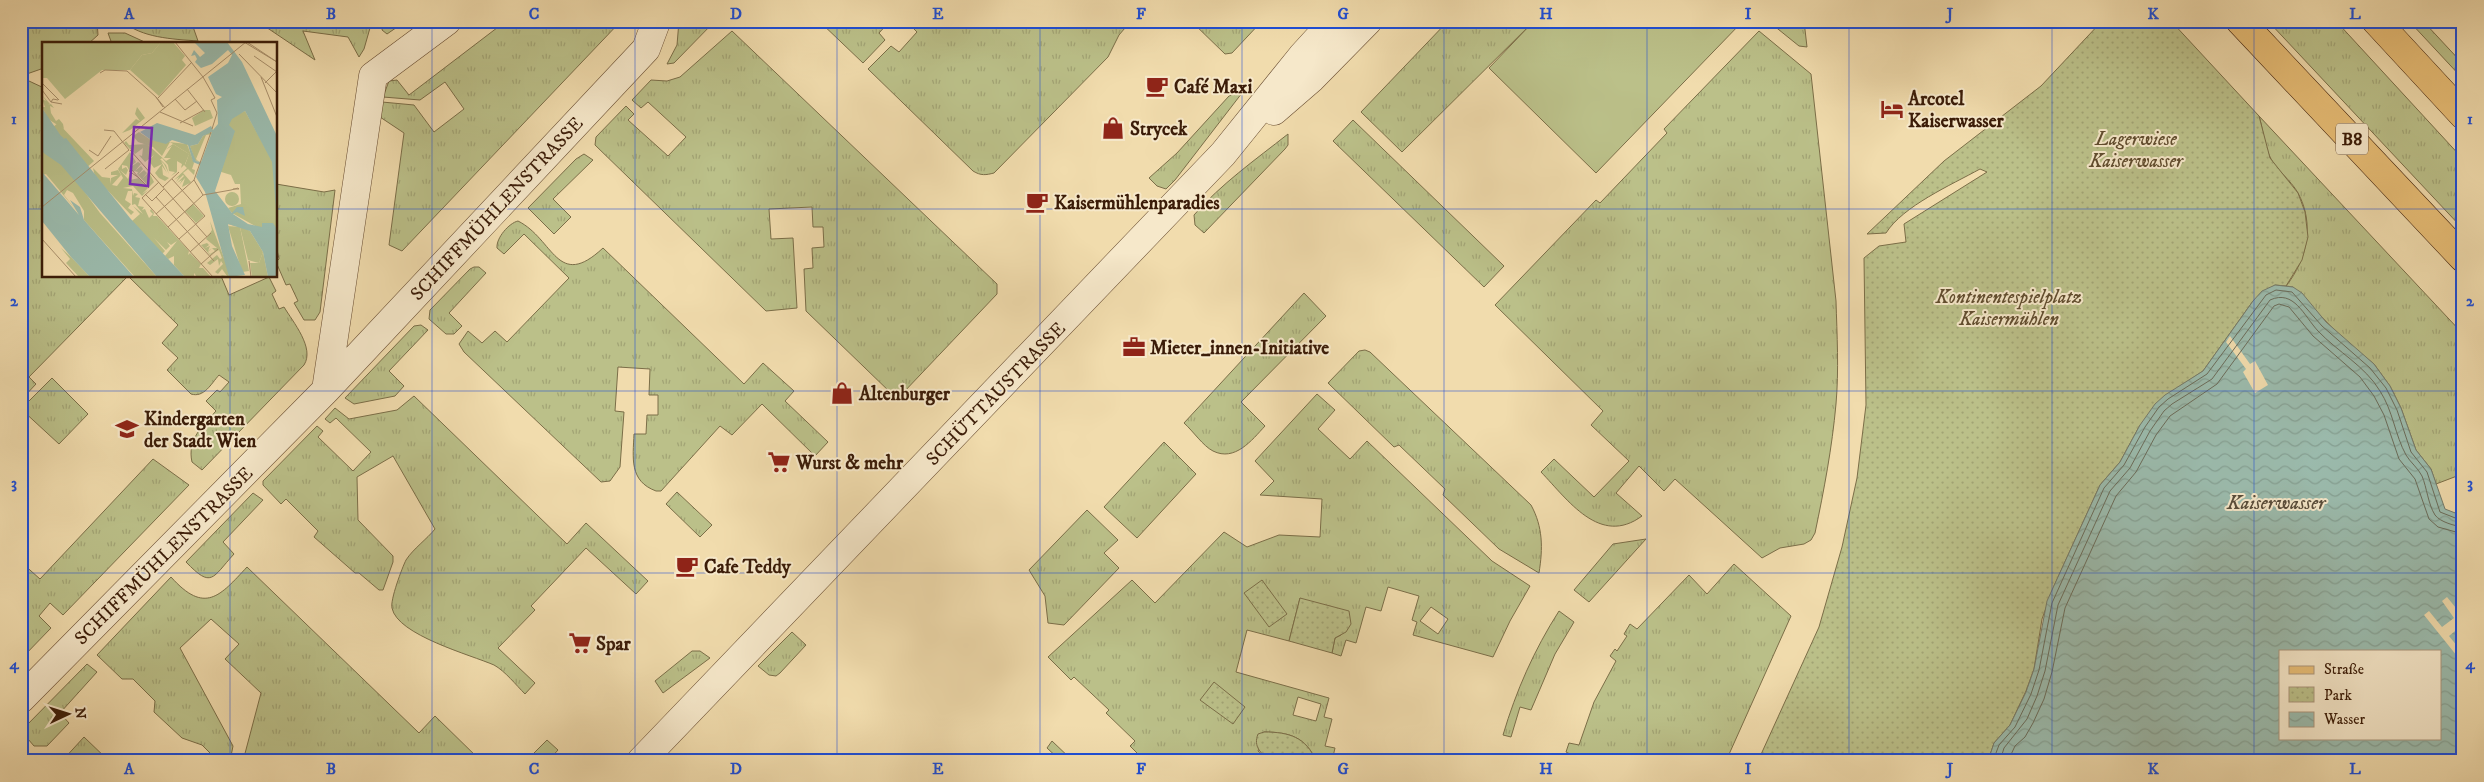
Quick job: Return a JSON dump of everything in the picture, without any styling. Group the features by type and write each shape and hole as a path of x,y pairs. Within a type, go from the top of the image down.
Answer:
{"main road":[{"name":"B8","path":"2240,21 2463,258"},
{"path":"2376,21 2463,115"}],"street":[{"path":"326,390 373,76 447,21"},
{"name":"SCHIFFMÜHLENSTRASSE","path":"21,699 326,390 646,49 655,25 653,21"},
{"name":"SCHÜTTAUSTRASSE","path":"641,761 1223,154 1302,56 1334,21"},
{"name":"SCHÜTTAUSTRASSE","path":"1223,154 1311,79 1368,21"}],"green space":[{"path":"21,21 97,21 98,35 90,42 42,42 42,69 21,76"},
{"path":"122,21 191,21 198,41 148,34 130,27"},
{"path":"257,21 372,21 364,49 359,57 348,37 303,31 315,60"},
{"path":"384,21 406,21 387,34 382,30"},
{"path":"506,21 621,21 402,251 389,245 404,133 380,117 382,102 414,105 434,132 464,109 445,82 420,100 383,97 389,81 397,80 409,95"},
{"path":"679,21 715,21 674,63 667,64 677,45"},
{"path":"819,21 890,21 879,33 885,40 863,63"},
{"path":"906,21 1131,21 1119,35 1108,57 994,173 983,175 973,171 868,69 891,46 899,52 917,32"},
{"path":"1191,21 1262,21 1232,53 1225,54"},
{"path":"1448,21 1534,21 1402,152 1361,112"},
{"path":"1534,21 1742,22 1596,173 1489,68"},
{"path":"1768,21 1804,21 1807,47 1799,46"},
{"name":"Lagerwiese Kaiserwasser","path":"2102,21 2171,21 2259,116 2270,158 2298,193 2305,212 2308,237 2302,260 2286,286 2275,285 2253,301 2203,371 2179,387 2140,425 2120,462 2100,485 2054,586 2042,619 2034,669 2026,691 2010,725 1994,743 1988,761 1758,761 1819,627 1842,547 1857,478 1866,405 1864,258 1879,246 1906,242 1904,224 1987,172 1980,169 1928,197 1904,214 1886,233 1867,234 1944,161 2041,86"},
{"path":"2268,21 2336,21 2463,159 2463,229"},
{"path":"2409,21 2423,21 2463,64 2463,79"},
{"path":"732,31 997,284 997,294 902,394 893,395 806,311 804,269 813,268 812,248 824,247 823,227 813,227 812,207 769,209 771,239 793,238 797,308 766,311 595,145 596,137 626,106 634,114 628,120 668,156 686,137 648,102 641,108 632,100 651,80 667,81 680,77"},
{"path":"1759,31 1811,74 1836,301 1838,365 1832,437 1815,533 1811,540 1804,544 1780,548 1762,558 1675,479 1664,491 1639,466 1616,493 1642,516 1627,524 1612,526 1599,523 1586,516 1562,495 1541,472 1554,459 1594,497 1629,461 1591,425 1603,411 1495,305 1596,200 1600,203 1667,133 1664,129"},
{"path":"108,33 125,33 145,42 111,42"},
{"path":"29,81 42,87 42,278 126,278 29,377 36,384 21,400 21,343 24,329 21,321 21,85"},
{"path":"1237,92 1242,93 1175,180 1166,189 1157,186 1149,178 1177,153 1229,96"},
{"path":"2259,116 2463,334 2463,470 2457,476 2436,484 2431,469 2416,450 2401,408 2390,386 2374,364 2345,341 2293,287 2286,286 2304,253 2307,229 2306,217 2298,193 2270,157"},
{"path":"1353,120 1504,266 1484,287 1333,141"},
{"path":"1288,134 1288,145 1285,149 1204,233 1195,225 1194,215 1215,193"},
{"path":"584,154 593,160 553,199 571,217 554,234 528,208 576,159"},
{"path":"278,184 324,192 335,190 320,312 315,320 304,320 294,303 298,301 290,284 286,285 278,267"},
{"path":"518,221 530,229 565,263 575,264 588,260 603,248 744,384 763,363 794,391 785,401 828,442 815,456 762,404 732,435 720,426 661,491 656,491 647,487 637,475 634,468 633,452 634,434 646,434 647,415 658,415 658,395 649,395 650,369 618,367 615,411 624,412 620,467 610,481 601,482 464,352 459,344 468,331 482,343 495,331 507,342 569,278 524,234 504,254 497,248 497,244 504,232 514,222"},
{"path":"474,267 479,267 486,273 449,313 462,326 454,334 446,334 429,319 430,310"},
{"path":"130,278 222,278 229,295 270,278 276,291 272,294 279,309 284,307 302,335 307,351 304,365 202,470 192,462 191,454 194,440 201,428 216,411 206,401 217,390 220,392 229,382 219,375 210,386 196,395 191,394 167,370 178,358 162,343 178,325"},
{"path":"1304,293 1326,316 1241,402 1265,426 1249,443 1236,452 1221,454 1213,451 1184,423"},
{"path":"421,325 428,330 389,371 404,386 395,396 354,404 345,398 414,326"},
{"path":"1365,350 1370,352 1531,505 1538,521 1541,538 1539,573 1499,549 1443,495 1445,489 1399,445 1394,447 1328,383 1359,351"},
{"path":"52,378 88,414 59,444 21,409"},
{"path":"1317,394 1335,410 1318,429 1350,459 1367,441 1492,561 1530,586 1510,621 1493,657 1413,635 1417,622 1412,620 1419,596 1388,587 1381,611 1366,607 1356,643 1346,640 1341,656 1332,653 1335,638 1341,635 1300,598 1289,641 1247,630 1236,672 1329,698 1324,717 1332,719 1325,746 1335,748 1332,761 1316,761 1302,741 1289,735 1264,732 1258,751 1270,761 1145,761 1130,746 1135,741 1106,713 1109,710 1074,677 1071,680 1048,657 1132,580 1155,603 1224,532 1247,547 1279,535 1320,537 1322,499 1260,495 1274,481 1255,461","holes":["1431,607 1448,619 1438,634 1420,621","1298,697 1321,704 1316,721 1293,715"]},
{"path":"414,396 567,544 586,523 648,581 636,594 586,548 531,606 535,610 498,648 535,683 525,694 506,674 494,665 436,643 407,627 397,618 392,604 404,564 412,552 435,529 393,456 357,477 358,520 393,556 393,562 383,590 379,590 359,573 355,573 314,537 318,531 286,499 281,504 263,485 263,481 317,426 323,431 318,437 353,471 371,452 336,418 330,423 325,419 335,408 349,419 397,410"},
{"path":"1164,442 1196,474 1137,538 1104,507"},
{"path":"153,459 189,485 63,615 50,603 39,616 51,628 21,659 21,562 40,579"},
{"path":"677,492 712,525 700,537 666,504"},
{"path":"253,493 263,500 223,542 234,554 212,577 201,576 186,562"},
{"path":"1087,510 1118,540 1104,553 1119,568 1064,625 1048,623 1045,596 1029,570"},
{"path":"1646,539 1589,602 1574,590 1613,544"},
{"path":"1734,564 1791,616 1726,761 1568,761 1570,754 1566,752 1569,743 1579,745 1594,702 1616,661 1610,656 1615,649 1617,651 1627,636 1624,634 1630,624 1637,629 1689,575 1707,594"},
{"path":"247,567 419,733 435,716 481,761 243,761 261,693 225,659 239,644 211,619 180,648 233,746 230,761 218,761 202,745 182,738 154,712 155,701 133,679 122,679 97,655 171,577 193,596 212,597 229,586"},
{"path":"1262,580 1287,614 1269,627 1244,593"},
{"path":"1300,598 1349,611 1351,624 1346,632 1335,638 1332,653 1289,641"},
{"path":"1559,611 1574,622 1555,654 1531,710 1520,707 1511,737 1503,735 1526,671"},
{"path":"792,632 806,645 780,673 776,676 769,675 758,666"},
{"path":"692,651 700,651 710,658 663,693 655,681"},
{"path":"87,664 97,672 60,713 69,723 47,746 34,746 22,732 23,729"},
{"path":"1214,682 1245,707 1233,724 1200,700"},
{"path":"1264,732 1281,733 1302,741 1316,761 1270,761 1261,752 1256,743 1258,734"},
{"path":"84,737 109,761 62,761"},
{"path":"547,740 558,750 548,761 526,761"},
{"path":"1052,741 1073,761 1061,761 1047,748"}],"water":[{"name":"Kaiserwasser","path":"2275,285 2293,287 2302,293 2326,322 2374,364 2390,386 2401,408 2416,450 2431,469 2445,509 2463,516 2463,761 1988,761 1994,743 2010,725 2026,692 2034,669 2047,601 2100,485 2120,462 2140,425 2155,404 2165,395 2203,371 2262,291"}],"pier":[{"path":"2230,336 2250,364 2255,361 2268,385 2255,393 2243,372 2246,369 2226,342"},
{"path":"2447,597 2460,613 2463,611 2463,629 2460,627 2449,636 2462,652 2457,656 2424,615 2429,611 2442,627 2454,618 2442,601"}],"place":[{"name":"Café Maxi","path":"1157,86"},
{"name":"Arcotel Kaiserwasser","path":"1892,109"},
{"name":"Strycek","path":"1113,128"},
{"name":"Kaisermühlenparadies","path":"1037,202"},
{"name":"Mieter_innen-Initiative","path":"1134,347"},
{"name":"Altenburger","path":"842,393"},
{"name":"Kindergarten der Stadt Wien","path":"127,429"},
{"name":"Wurst & mehr","path":"779,462"},
{"name":"Cafe Teddy","path":"687,566"},
{"name":"Spar","path":"580,643"}],"park label":[{"name":"Kontinentespielplatz Kaisermühlen","path":"2009,307"}]}
